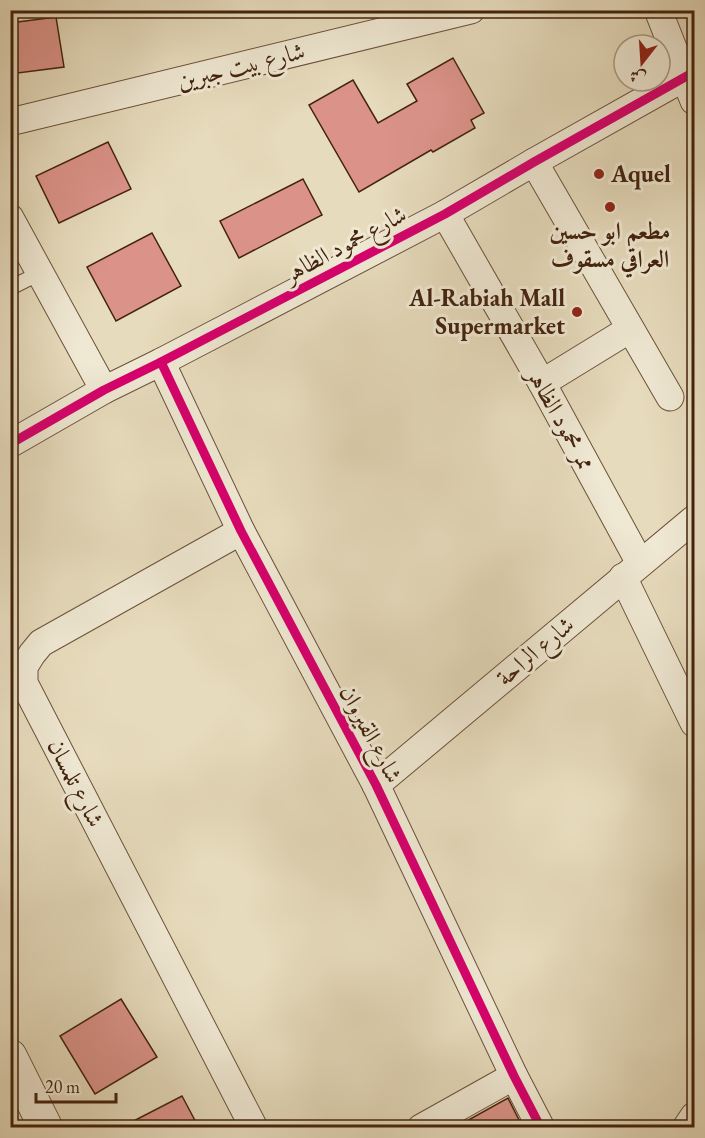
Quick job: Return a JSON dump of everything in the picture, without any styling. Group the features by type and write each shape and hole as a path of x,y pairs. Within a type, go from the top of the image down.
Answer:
{"street":[{"name":"شارع بيت جبرين","path":"10,122 471,10"},
{"path":"658,10 691,83"},
{"name":"شارع محمود الظاهر","path":"10,444 104,390 445,214 534,162 691,83"},
{"path":"534,162 670,397"},
{"name":"ممر محمود الظاهر","path":"445,214 542,383 631,570 694,723"},
{"path":"10,218 104,390"},
{"path":"542,383 630,329"},
{"name":"شارع القيروان","path":"161,362 241,531 376,785 541,1128"},
{"name":"شارع الراحة","path":"376,785 694,519"},
{"name":"شارع تلمسان","path":"241,531 41,643 24,668 24,683 254,1128"},
{"path":"10,1056 46,1128"},
{"path":"421,1128 514,1076"},
{"path":"686,1128 694,1116"}],"lane":[{"path":"10,288 40,273"}],"building":[{"path":"56,17 64,67 10,74 10,23"},
{"path":"453,58 484,113 471,120 475,128 433,152 431,150 359,192 309,105 353,80 378,123 417,101 407,84"},
{"path":"108,142 131,189 59,223 36,176"},
{"path":"303,179 322,215 239,258 220,221"},
{"path":"152,233 181,286 116,321 87,267"},
{"path":"121,999 157,1057 95,1094 60,1036"},
{"path":"182,1096 199,1128 120,1128"},
{"path":"508,1098 523,1128 454,1128"}],"cycle path":[{"path":"10,444 104,390 445,214 694,72"},
{"path":"161,362 241,531 376,785 541,1128"}],"place":[{"name":"Aquel","path":"599,174"},
{"name":"مطعم ابو حسين العراقي مسقوف","path":"610,207"},
{"name":"Al-Rabiah Mall Supermarket","path":"577,312"}]}
